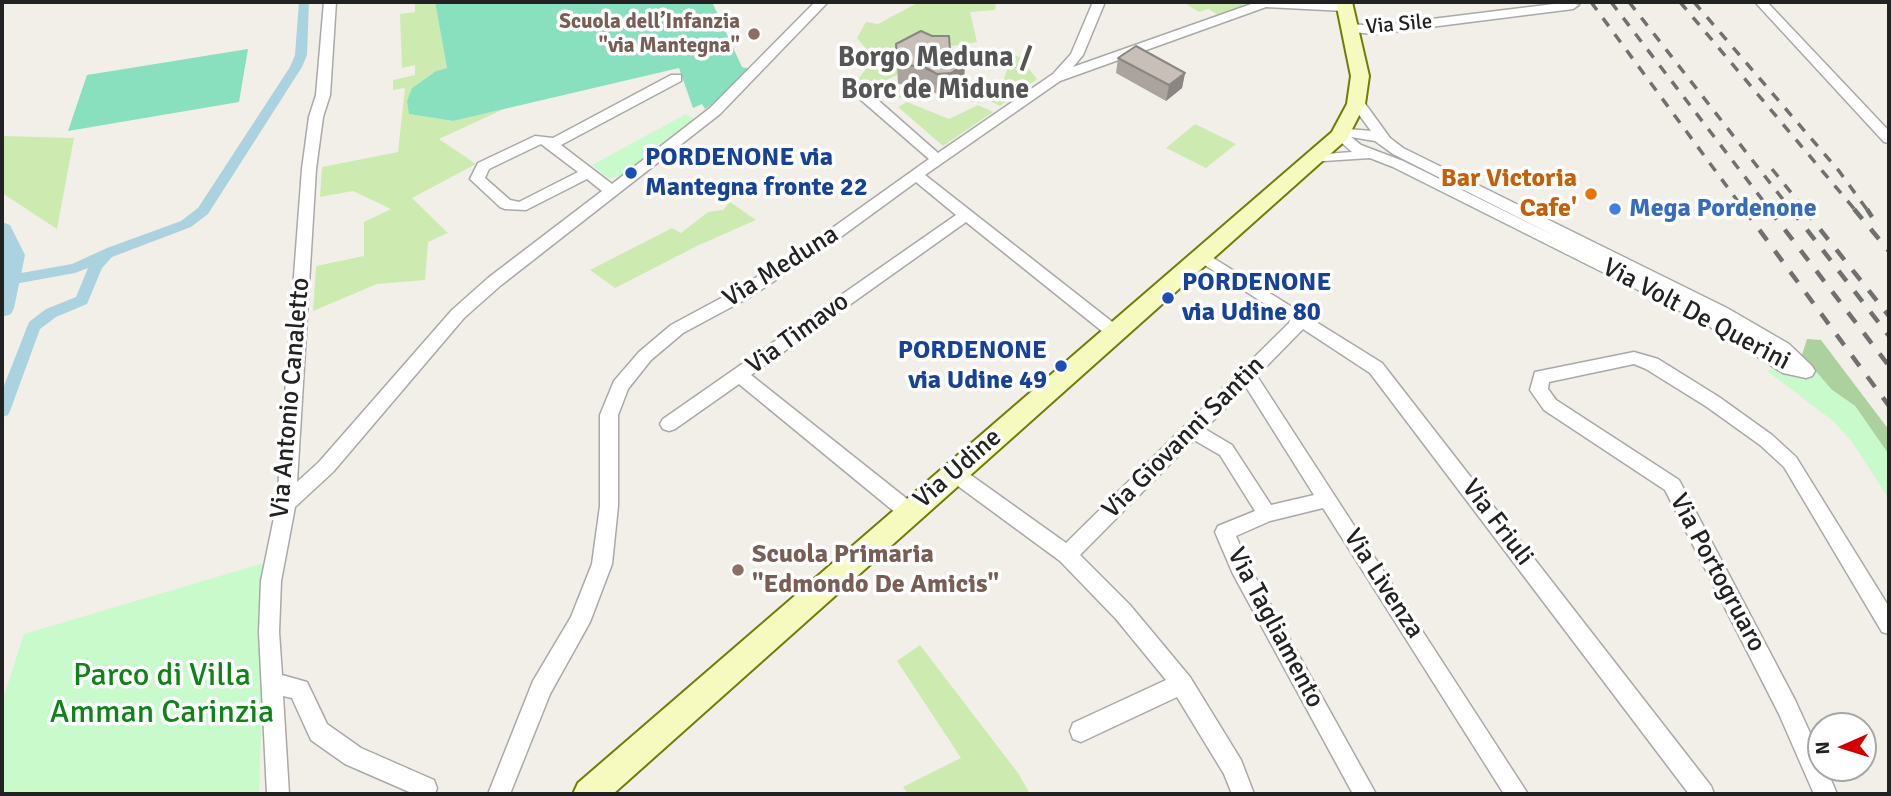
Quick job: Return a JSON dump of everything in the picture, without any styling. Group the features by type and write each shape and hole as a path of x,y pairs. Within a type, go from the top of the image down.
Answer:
{"main road":[{"name":"Via Udine","path":"589,794 1341,133 1356,101 1360,76 1346,13"}],"street":[{"name":"Via Antonio Canaletto","path":"278,794 269,632 271,581 286,503 309,169 316,117 324,95 330,2"},
{"path":"286,503 326,467 458,314 494,282 715,111 822,2"},
{"path":"1055,78 1077,55 1099,2"},
{"path":"1761,2 1889,139"},
{"name":"Via Meduna","path":"499,794 541,688 580,622 602,565 609,506 609,415 620,386 632,369 677,329 744,293 917,176 1055,78 1265,3 1346,13"},
{"name":"Via Sile","path":"1346,13 1375,30 1573,5"},
{"path":"551,145 676,78"},
{"path":"866,97 938,160"},
{"name":"Via Volt De Querini","path":"1356,101 1388,152"},
{"name":"Via Volt De Querini","path":"1341,133 1366,133 1388,152 1768,339 1783,348 1806,371 1789,368 1648,282"},
{"path":"587,173 521,207 505,204 477,179 483,166 540,139 551,145 613,192"},
{"name":"Via Volt De Querini","path":"1313,159 1388,152"},
{"path":"917,176 1114,332"},
{"name":"Via Timavo","path":"909,512 739,375 966,215"},
{"name":"Via Friuli","path":"1202,256 1376,368 1703,794"},
{"name":"Via Giovanni Santin","path":"1067,555 1190,429 1297,325 1298,319"},
{"name":"Via Portogruaro","path":"1826,794 1787,707 1672,485 1550,405 1539,390 1538,385 1543,376 1634,358 1652,364 1713,402 1766,440 1790,462 1889,625"},
{"name":"Via Livenza","path":"1247,374 1517,794"},
{"path":"669,424 739,375"},
{"name":"Via Tagliamento","path":"1190,429 1226,450 1267,514 1225,532 1240,568 1365,794"},
{"path":"954,473 1067,555 1123,612 1182,684 1226,755 1243,794"},
{"path":"1267,514 1328,499"},
{"path":"272,683 299,689 319,732 353,757 426,788"},
{"path":"1081,732 1182,684"}],"green space":[{"path":"415,2 435,2 447,68 436,71 412,88 409,114 453,121 504,109 439,139 476,164 412,198 448,233 428,242 425,280 377,284 313,311 316,266 364,256 364,222 391,209 353,191 320,197 322,167 398,152 405,88 393,90 393,80 415,75 415,65 402,68 400,14 415,12"},
{"path":"435,2 712,2 742,67 749,69 721,98 705,109 702,104 693,108 679,68 453,121 409,114 407,101 412,88 436,71 447,68"},
{"path":"919,2 996,2 995,10 970,12 977,42 922,51 901,73 885,81 902,97 890,102 873,88 864,90 859,78 868,66 863,64 869,52 857,38 866,22 878,24"},
{"path":"1183,2 1248,5 1220,16 1208,9 1199,12"},
{"path":"248,49 239,102 68,131 87,75"},
{"path":"1009,54 1020,57 1037,79 1000,106 985,99 1003,81 1009,65"},
{"path":"907,102 949,119 978,105 993,112 943,146 898,107"},
{"path":"686,114 694,119 622,176 608,178 592,165"},
{"path":"1195,124 1236,144 1206,168 1166,148"},
{"path":"2,136 74,138 57,229 2,193"},
{"path":"730,202 756,220 699,245 615,288 590,270 672,228 681,233 708,212 723,210"},
{"path":"1807,339 1821,340 1889,430 1889,455 1855,406 1832,390 1810,367 1802,355"},
{"path":"1802,355 1832,390 1855,406 1889,455 1889,499 1852,442 1833,421 1767,371"},
{"name":"Parco di Villa Amman Carinzia","path":"267,562 259,794 2,794 2,702 24,634"},
{"path":"920,645 1018,773 1030,794 908,794 903,787 961,758 897,661"}],"building":[{"path":"921,31 932,36 949,36 950,50 964,56 965,64 951,73 937,74 924,67 897,64 896,44"},
{"path":"1136,46 1185,73 1169,85 1118,58"}],"waterway":[{"path":"9,280 75,268 112,251 186,224 203,211 296,67 301,55 304,2"},
{"path":"2,230 13,255 2,308"},
{"path":"2,411 34,326 51,313 82,300 96,266 105,257"}],"railway":[{"path":"1591,2 1745,211"},
{"path":"1611,2 1771,211"},
{"path":"1629,2 1792,211"},
{"path":"1680,2 1856,211"},
{"path":"1694,2 1839,171 1868,211"},
{"path":"1772,169 1806,211"},
{"path":"1744,209 1889,406"},
{"path":"1769,209 1889,366"},
{"path":"1791,209 1889,336"},
{"path":"1804,209 1889,316"},
{"path":"1854,209 1889,251"},
{"path":"1867,209 1872,217"}],"place":[{"name":"Scuola dell’Infanzia \"via Mantegna\"","path":"754,34"},
{"name":"PORDENONE via Mantegna fronte 22","path":"631,173"},
{"name":"Bar Victoria Cafe'","path":"1591,194"},
{"name":"Mega Pordenone","path":"1615,209"},
{"name":"PORDENONE via Udine 80","path":"1168,298"},
{"name":"PORDENONE via Udine 49","path":"1061,366"},
{"name":"Scuola Primaria \"Edmondo De Amicis\"","path":"738,570"}],"district":[{"name":"Borgo Meduna / Borc de Midune","path":"935,75"}]}
